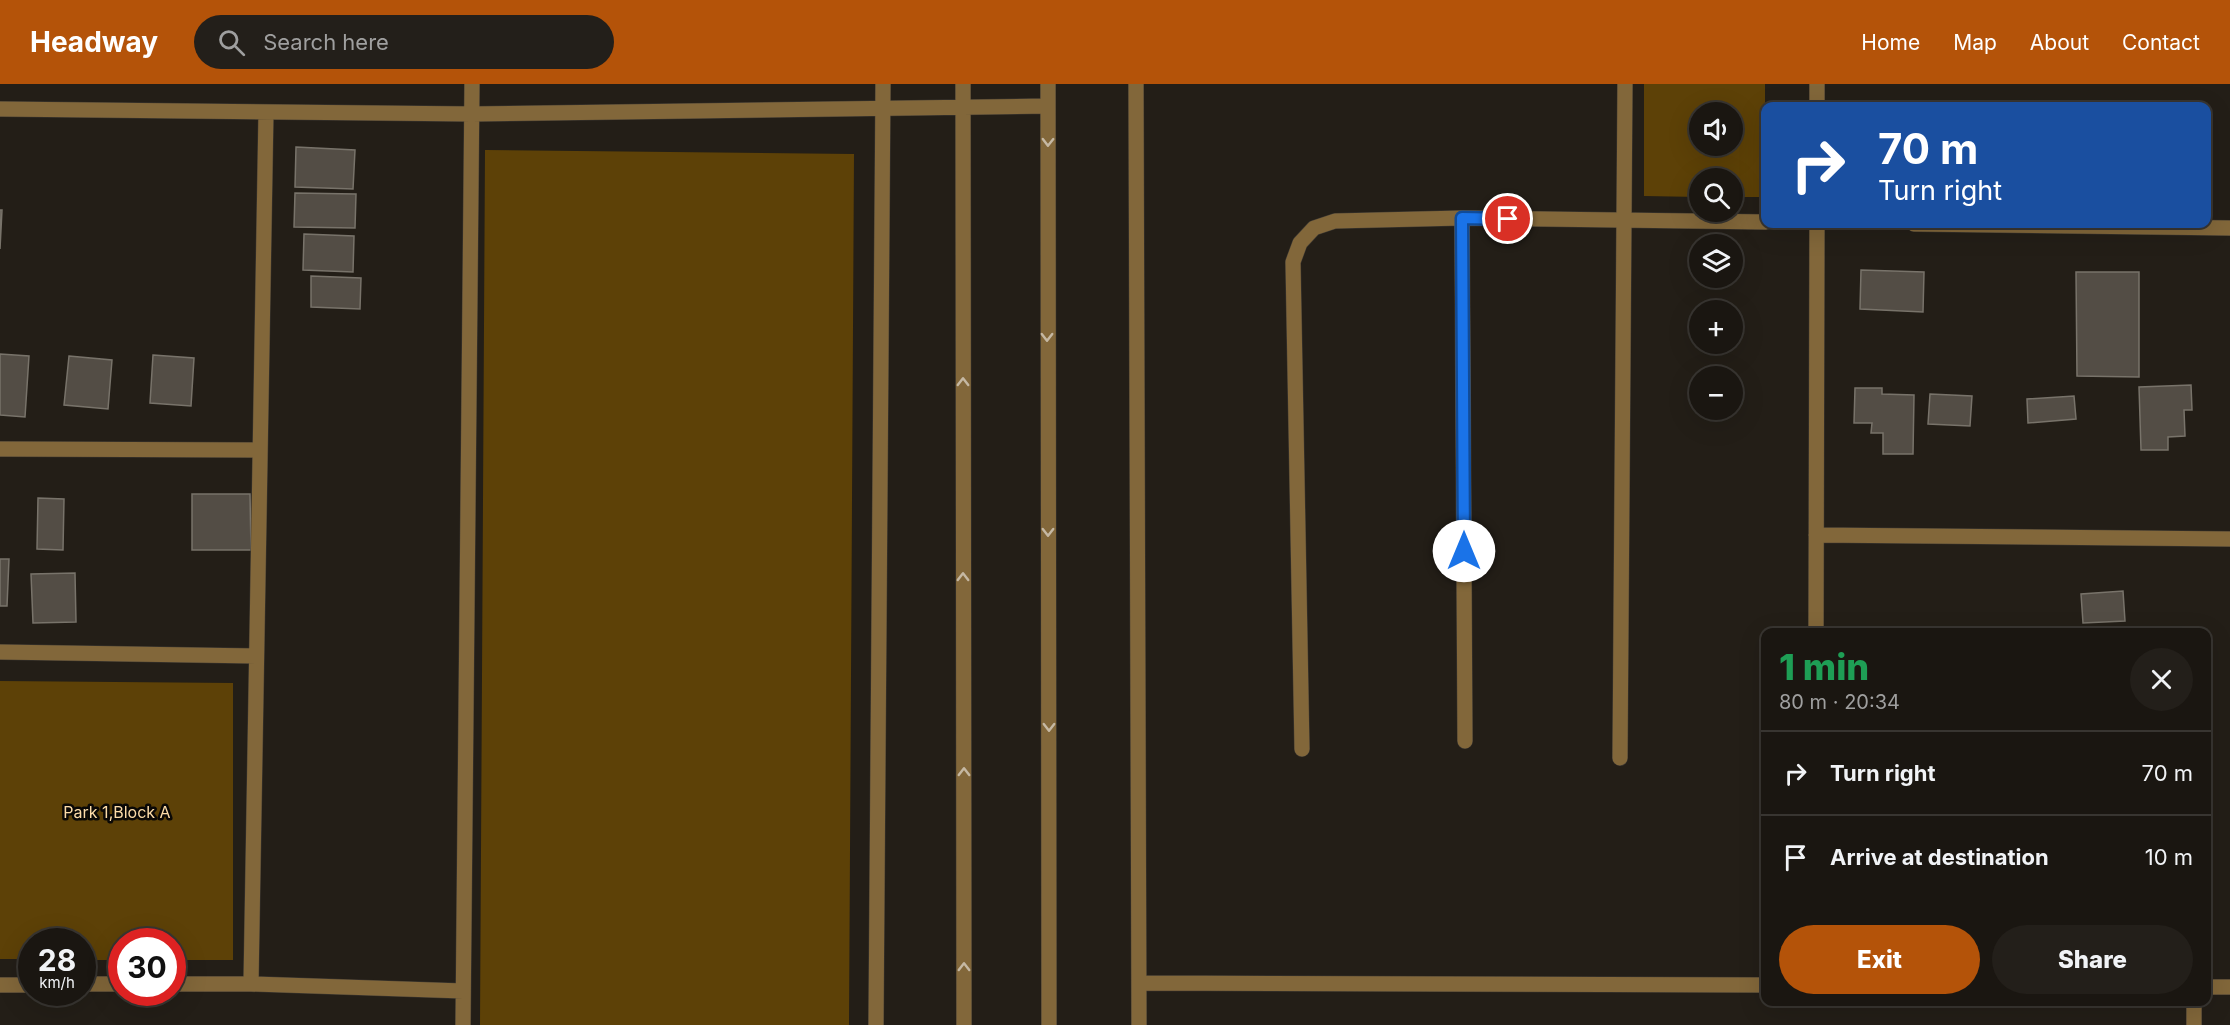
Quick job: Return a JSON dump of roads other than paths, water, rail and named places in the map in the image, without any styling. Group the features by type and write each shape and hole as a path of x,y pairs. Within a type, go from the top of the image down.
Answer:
{"street":[{"path":"463,1025 472,84"},
{"path":"876,1025 883,84"},
{"path":"963,84 964,1025"},
{"path":"1048,84 1049,1025"},
{"path":"1136,84 1139,1025"},
{"path":"1620,758 1625,84"},
{"path":"1817,84 1817,102"},
{"path":"0,109 472,114 1048,106"},
{"path":"250,984 266,112"},
{"path":"1462,218 1465,741"},
{"path":"1302,750 1293,262 1300,243 1314,228 1335,221 1462,218 1761,222"},
{"path":"1816,628 1817,228"},
{"path":"2211,228 2230,228"},
{"path":"0,449 260,450"},
{"path":"1816,535 2230,539"},
{"path":"0,652 256,656"},
{"path":"1140,983 1761,985"},
{"path":"186,984 463,991"},
{"path":"0,985 18,985"},
{"path":"2211,987 2230,987"},
{"path":"2194,1006 2194,1025"}],"park label":[{"name":"Park 1,Block A","path":"117,812"}]}
